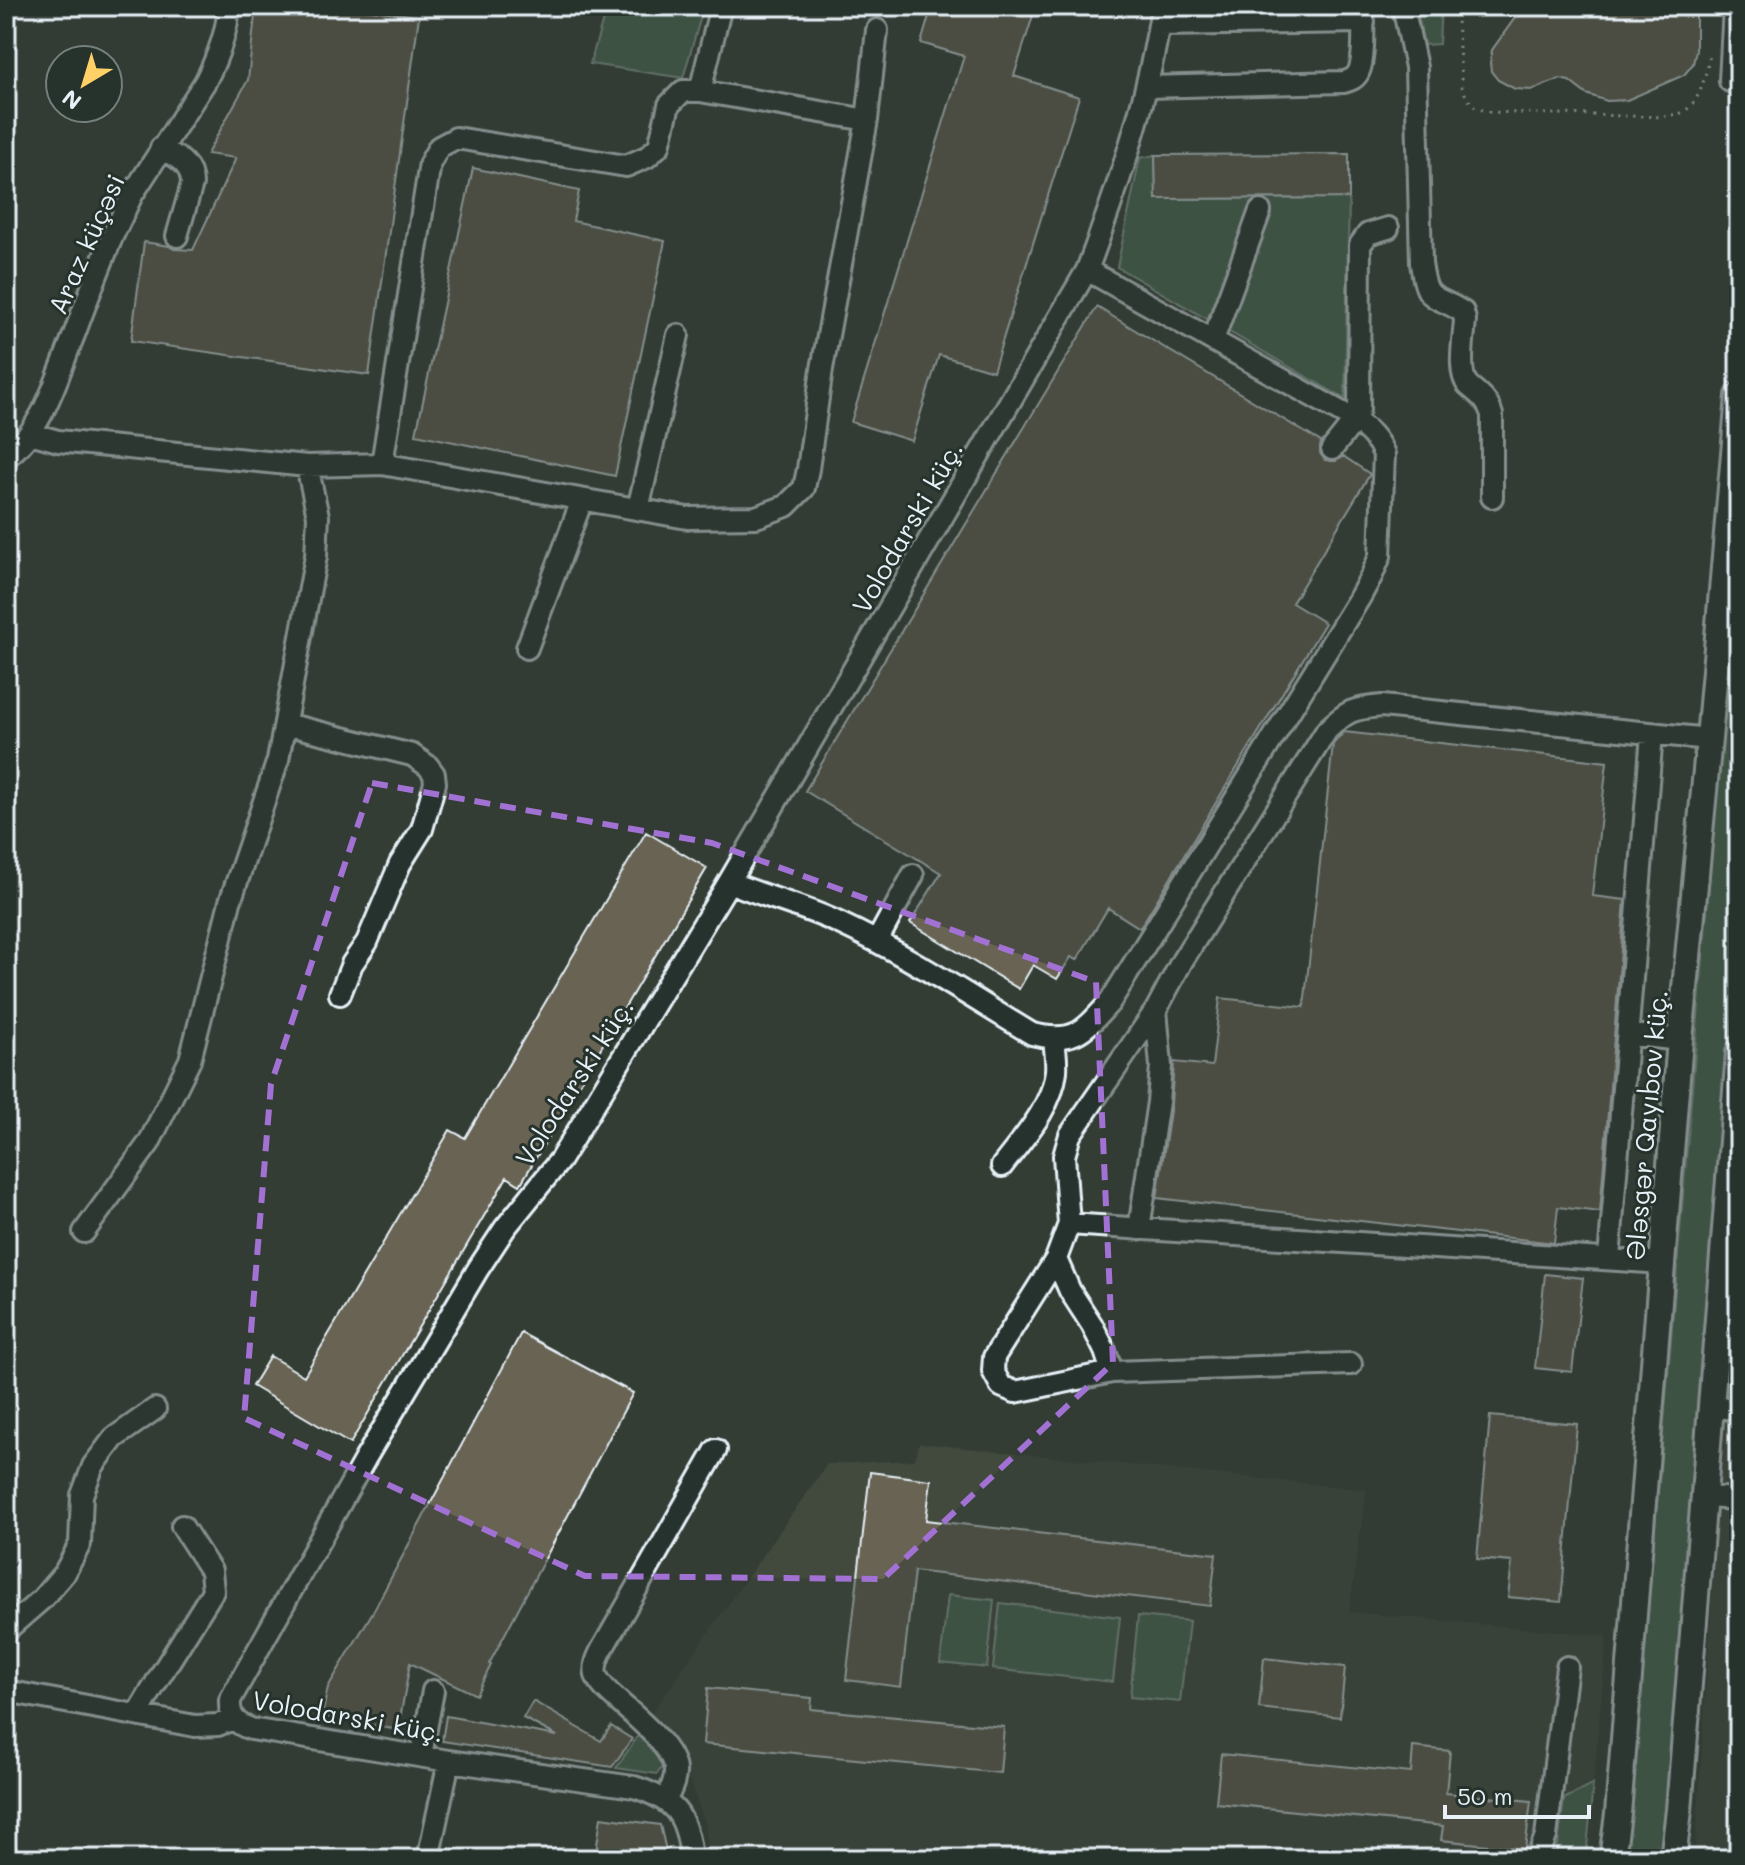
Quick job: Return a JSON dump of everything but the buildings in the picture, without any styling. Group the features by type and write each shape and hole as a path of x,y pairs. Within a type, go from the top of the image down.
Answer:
{"main road":[{"name":"Ələsgər Qayıbov küç.","path":"1612,1859 1680,1040 1739,396"},
{"path":"1673,1859 1711,1407 1728,1338 1739,1053"}],"street":[{"name":"Araz küçəsi","path":"6,457 30,433 46,406 112,237 132,195 212,68 225,31 229,6"},
{"path":"700,91 721,6"},
{"path":"1403,6 1416,67 1424,287 1431,295 1463,312 1462,375 1488,404 1492,415 1492,497"},
{"path":"1730,81 1734,6"},
{"path":"1147,87 1344,82 1355,78 1360,69 1363,14 1161,15"},
{"name":"Volodarski küç.","path":"666,1800 634,1787 251,1729 233,1719 230,1700 373,1445 491,1248 560,1160 729,882 1087,270 1107,218 1147,87 1161,15"},
{"path":"30,433 58,441 307,466 382,464 687,518 756,517 786,506 804,488 867,120 877,30"},
{"path":"382,464 430,163 439,147 456,138 626,166 647,157 659,146 669,105 683,91 700,91 867,120"},
{"path":"161,148 189,166 192,177 177,236"},
{"path":"1213,340 1260,211"},
{"path":"1332,449 1355,420 1360,400 1360,245 1368,234 1388,228"},
{"path":"729,882 755,893 791,902 877,941 1032,1034 1054,1039 1076,1035 1110,1002 1372,575 1380,556 1384,454 1372,433 1355,420 1087,270"},
{"path":"638,509 678,335"},
{"path":"84,1232 149,1143 190,1060 230,902 278,760 316,556 318,516 307,466"},
{"path":"527,648 582,500"},
{"path":"1351,1364 1112,1372 1015,1392 1001,1386 993,1371 994,1357 1056,1259 1069,1224 1064,1156 1070,1135 1156,1010 1182,961 1327,730 1343,715 1355,708 1382,706 1709,739"},
{"path":"285,724 412,755 434,774 435,783 422,829 400,864 367,942 352,964 340,994"},
{"path":"1609,1259 1652,734"},
{"path":"877,941 913,875"},
{"path":"1139,1229 1161,1066 1156,1010"},
{"path":"1628,1034 1680,1040"},
{"path":"1002,1166 1040,1115 1053,1089 1056,1069 1054,1039"},
{"path":"1069,1224 1663,1263"},
{"path":"1056,1259 1070,1291 1098,1338 1112,1372"},
{"path":"1711,1407 1739,1409"},
{"path":"6,1632 42,1599 73,1558 80,1544 82,1495 93,1466 114,1438 155,1409"},
{"path":"691,1859 687,1830 666,1800 675,1769 670,1753 642,1722 603,1687 596,1674 595,1663 716,1450"},
{"path":"1704,1497 1739,1499"},
{"path":"137,1715 213,1591 211,1571 182,1526"},
{"path":"1533,1859 1546,1836 1567,1667"},
{"path":"6,1691 195,1726 218,1725 233,1719"},
{"path":"421,1756 433,1691"},
{"path":"428,1859 449,1761"}],"path":[{"path":"1456,6 1462,89 1472,105 1487,112 1664,117 1682,112 1695,100 1703,85"}],"highlighted area":[{"path":"372,783 712,843 1096,982 1113,1363 883,1579 585,1576 244,1418 271,1084"}],"shaded area":[{"path":"1725,1398 1739,1400 1739,1859 1695,1859"},
{"path":"919,1443 1366,1490 1349,1612 1607,1636 1593,1784 1564,1799 1556,1859 708,1859 706,1825 672,1734 649,1717 827,1464 914,1460"}],"green space":[{"path":"607,6 704,6 683,78 590,64"},
{"path":"1416,6 1441,6 1439,44 1424,45"},
{"path":"1155,155 1156,199 1349,198 1345,399 1117,267 1140,158"},
{"path":"1739,529 1739,943 1667,1829 1663,1859 1625,1859 1630,1825"},
{"path":"948,1595 994,1600 987,1668 940,1663"},
{"path":"1000,1603 1120,1617 1113,1682 993,1669"},
{"path":"1138,1616 1189,1621 1180,1702 1130,1697"},
{"path":"640,1733 656,1748 663,1766 657,1774 616,1768"},
{"path":"1593,1784 1586,1859 1556,1859 1564,1799"}]}
